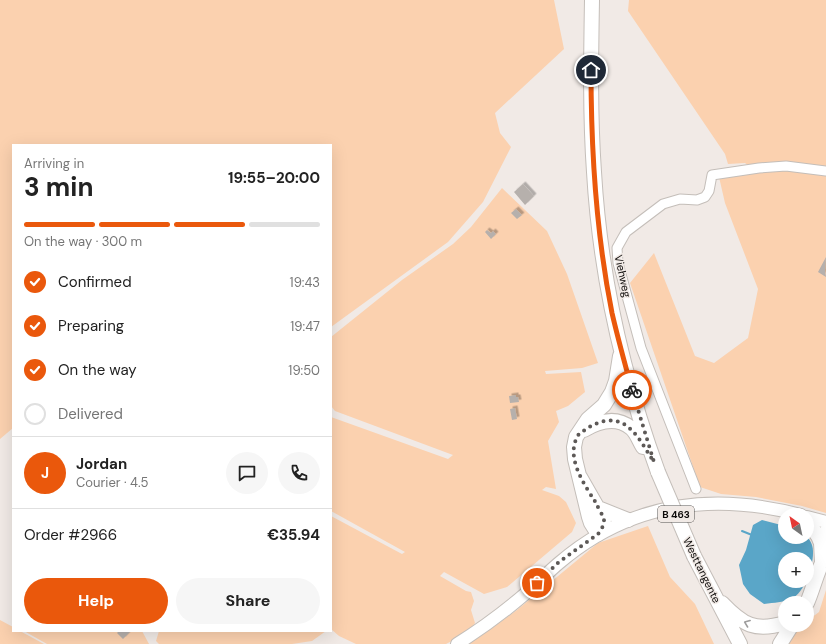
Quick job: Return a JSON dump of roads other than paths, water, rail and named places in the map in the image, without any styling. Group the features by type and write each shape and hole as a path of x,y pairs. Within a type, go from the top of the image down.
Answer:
{"highway":[{"name":"Westtangente","path":"592,0 592,130 594,174 602,247 613,314 621,350 656,467 694,556 740,644"},
{"name":"B 463","path":"580,477 604,519 603,528 598,534 589,517 580,477 574,459 574,447 579,434 588,419 604,405 612,392 616,381 621,350"},
{"name":"B 463","path":"579,434 599,422 620,422 631,428 636,434 656,467"},
{"path":"598,508 628,520"},
{"path":"810,596 824,548 814,530"},
{"name":"B 463","path":"711,591 742,622 764,628 778,625"},
{"path":"780,644 788,632"}],"main road":[{"path":"457,644 490,622 525,594 559,562 598,534 628,520 677,506 715,503 750,504 778,509"},
{"path":"814,519 826,522"}],"street":[{"name":"Viehweg","path":"696,489 640,348 618,263 617,248 626,232 663,204 680,199 697,200 705,197 709,191 712,175 759,168 786,166 826,170"}],"water":[{"path":"762,520 778,524 778,544 812,544 813,552 778,552 778,588 802,588 795,596 778,596 778,602 764,604 750,594 743,584 739,565 746,550 753,525"}],"waterway":[{"path":"742,531 752,535"}]}
